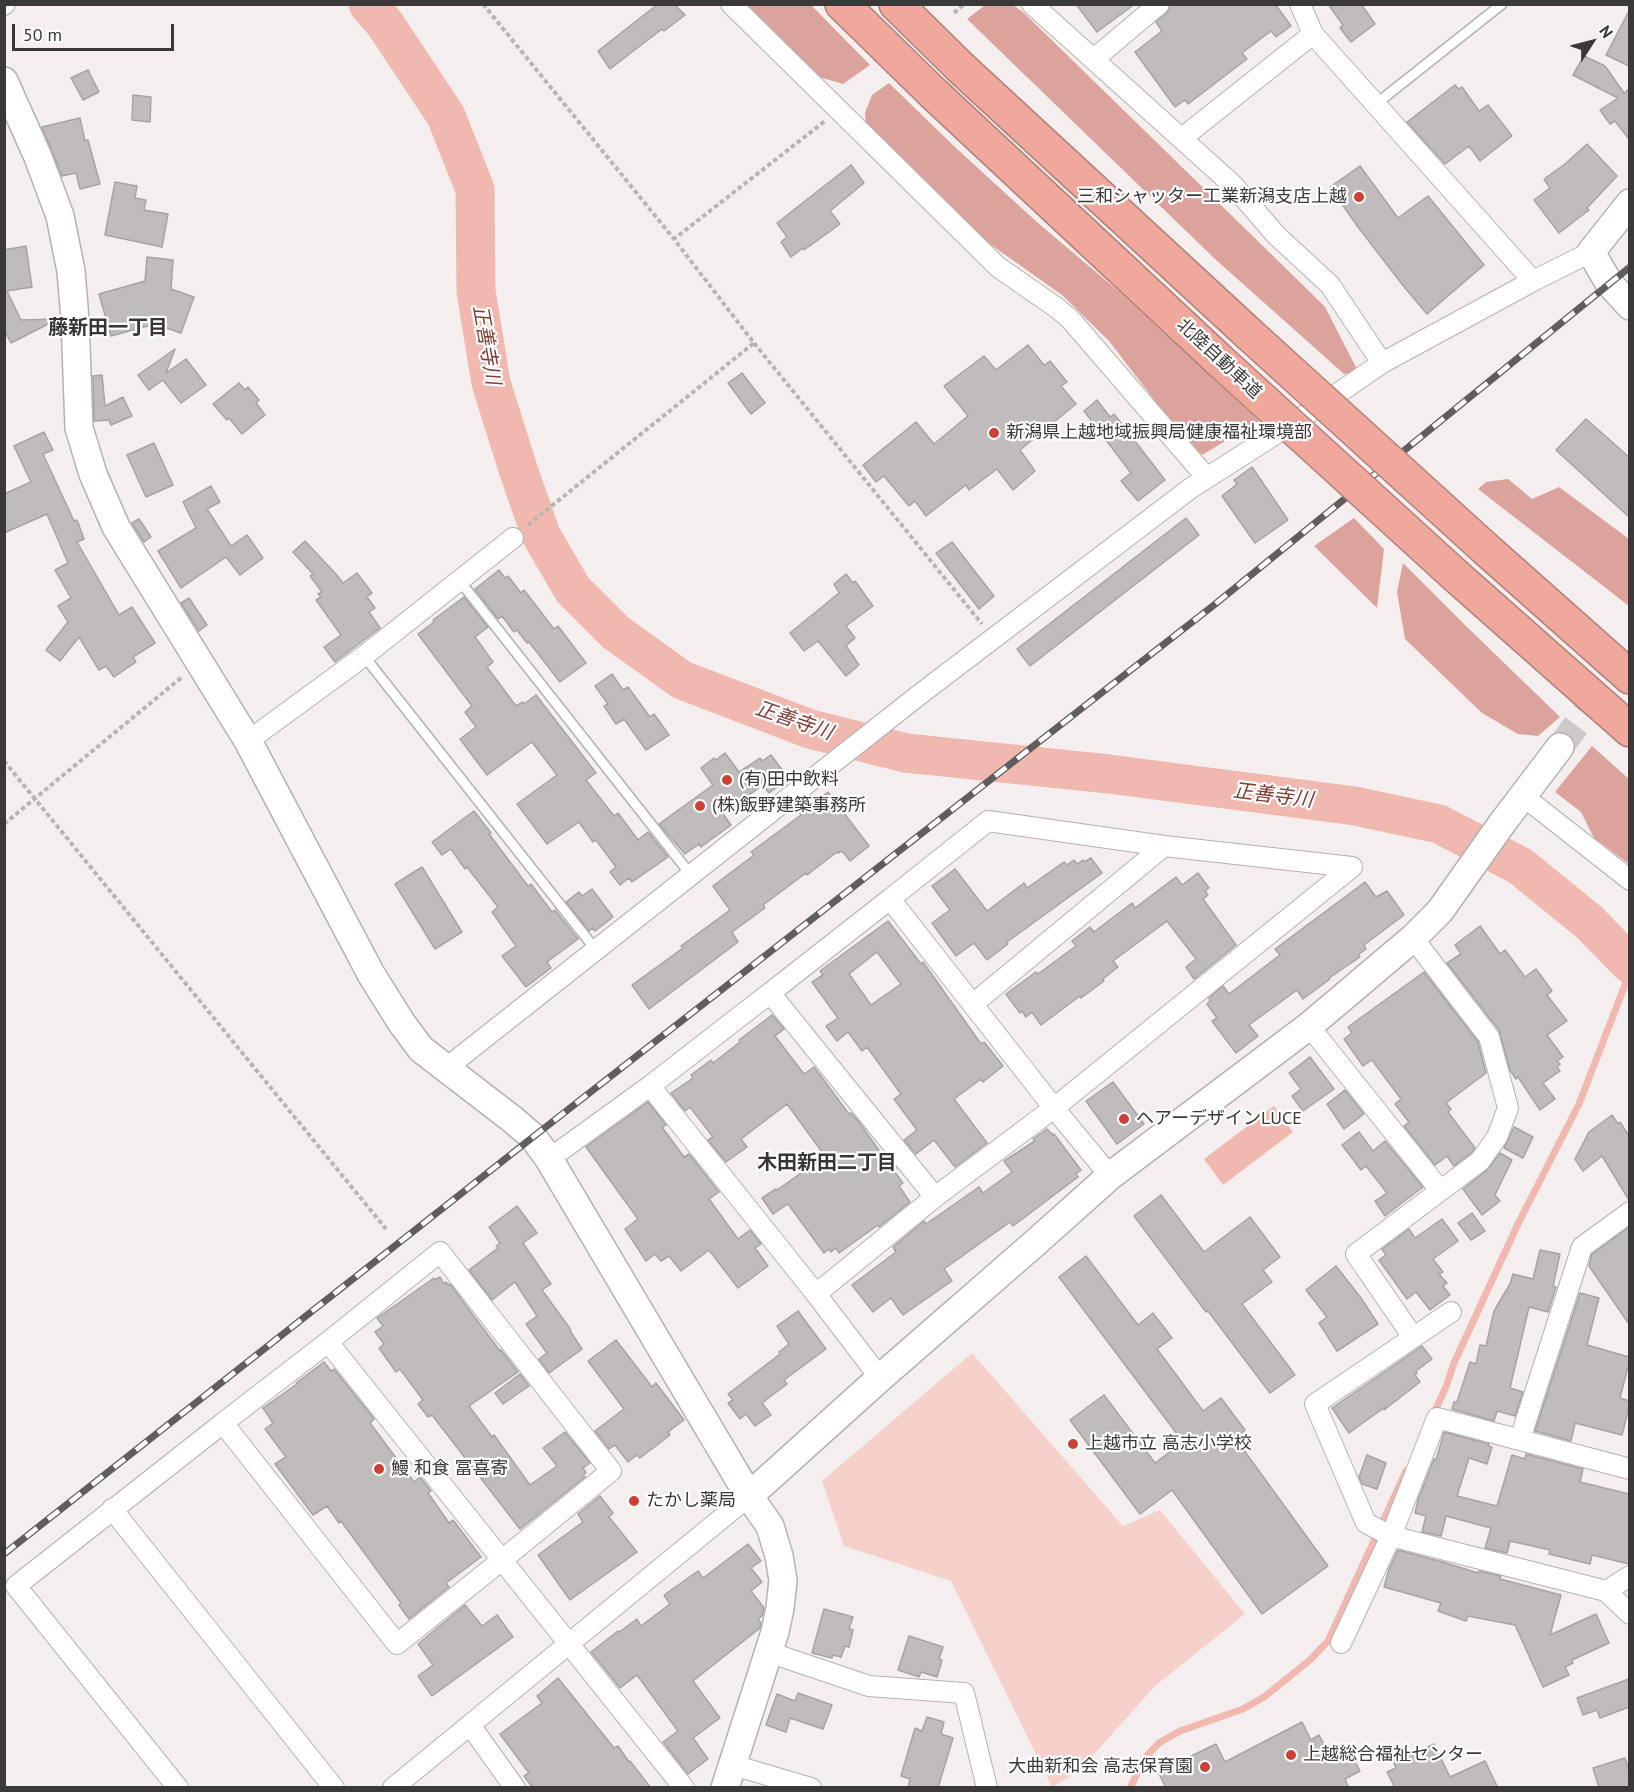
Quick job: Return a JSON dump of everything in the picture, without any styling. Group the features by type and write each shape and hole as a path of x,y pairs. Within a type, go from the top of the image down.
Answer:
{"highway":[{"name":"北陸自動車道","path":"842,4 932,92 1219,360 1629,730"},
{"path":"896,4 960,67 1248,333 1629,677"}],"street":[{"path":"731,4 998,267 1071,320 1207,478"},
{"path":"1032,4 1233,185 1276,235 1330,285 1382,363"},
{"path":"1094,59 1159,4"},
{"path":"1301,5 1313,34 1533,281"},
{"path":"1182,138 1313,34"},
{"path":"4,81 38,157 60,216 71,271 79,428 93,474 116,527 248,741 371,974 401,1022 421,1049 533,1137 549,1159 749,1496 770,1526 783,1580 775,1632 729,1776 811,1788"},
{"path":"445,1069 919,695 1182,495 1382,363 1591,252 1629,203"},
{"path":"1591,252 1609,283 1629,306"},
{"path":"248,741 364,656 513,538"},
{"path":"393,1788 749,1496 1110,1176 1309,1026 1413,939 1440,911 1560,747"},
{"path":"1523,796 1629,880"},
{"path":"549,1159 650,1086 988,821 1164,846 1352,867 1054,1108 934,1197 816,1294"},
{"path":"974,1004 1164,846"},
{"path":"890,898 1110,1176"},
{"path":"1413,939 1489,1037 1508,1108 1497,1137 1480,1161 1356,1254 1413,1337"},
{"path":"770,993 934,1197"},
{"path":"1309,1026 1440,1190"},
{"path":"650,1086 880,1378"},
{"path":"1520,1439 1582,1247 1629,1212"},
{"path":"178,1788 16,1586 440,1252 611,1471 397,1644 223,1423"},
{"path":"1451,1312 1315,1404 1366,1522 1391,1536 1606,1591 1629,1614"},
{"path":"328,1342 684,1788"},
{"path":"1341,1643 1391,1536 1437,1418 1520,1439 1628,1462"},
{"path":"112,1509 333,1788"},
{"path":"1606,1591 1629,1576"},
{"path":"768,1652 869,1686 964,1693 987,1788"},
{"path":"470,1725 515,1788"}],"lane":[{"path":"1376,105 1502,4"},
{"path":"459,580 691,875"},
{"path":"364,656 596,950"}],"path":[{"path":"483,4 994,638"},
{"path":"954,13 964,4"},
{"path":"674,239 838,111"},
{"path":"513,538 754,343"},
{"path":"4,824 199,663"},
{"path":"4,761 386,1229"}],"shaded area":[{"path":"746,5 811,5 870,65 843,84 819,77"},
{"path":"1013,5 1023,12 1309,291 1325,307 1358,371 1344,374 1215,259 967,19 984,6"},
{"path":"889,83 1038,223 1116,289 1259,421 1202,455 1169,419 1109,341 1062,295 987,242 866,125 865,113 872,95"},
{"path":"1508,479 1532,499 1559,487 1629,539 1629,606 1478,489 1486,482"},
{"path":"1354,518 1384,549 1377,608 1314,546"},
{"path":"1403,563 1560,717 1538,736 1518,734 1482,713 1405,639 1397,592"},
{"path":"1592,746 1629,779 1629,864 1594,838 1581,812 1555,792"},
{"path":"1274,1106 1293,1132 1223,1185 1204,1159"},
{"path":"972,1353 1123,1526 1160,1510 1245,1614 1155,1686 1079,1771 1052,1787 951,1581 844,1546 822,1481"}],"building":[{"path":"658,4 674,4 685,15 664,31 662,29 610,69 598,51"},
{"path":"1076,4 1135,4 1097,32"},
{"path":"1171,4 1275,4 1291,26 1276,37 1271,31 1242,53 1247,59 1188,104 1185,100 1175,107 1135,52 1162,31 1156,22 1167,13"},
{"path":"1328,4 1361,4 1375,24 1351,42 1340,28 1343,25"},
{"path":"1629,11 1629,66 1606,55"},
{"path":"1584,56 1605,66 1624,93 1629,89 1629,139 1615,121 1610,124 1600,110 1618,98 1573,75"},
{"path":"88,70 99,92 83,100 71,78"},
{"path":"1455,85 1459,89 1462,87 1479,111 1488,105 1512,136 1480,161 1469,146 1445,164 1407,122"},
{"path":"133,95 151,97 150,122 132,120"},
{"path":"80,118 85,141 88,140 100,184 80,189 76,173 62,176 42,127"},
{"path":"1587,144 1617,176 1587,208 1589,210 1559,233 1534,200 1550,188 1544,179"},
{"path":"851,165 864,183 830,211 840,224 791,257 781,242 787,237 777,223"},
{"path":"1360,166 1398,218 1428,196 1484,265 1427,314 1358,227 1330,187"},
{"path":"115,182 137,186 135,198 146,200 144,210 168,214 162,247 105,235"},
{"path":"26,246 32,287 7,291 21,320 58,319 11,343 4,330 4,250"},
{"path":"147,257 173,260 171,289 194,297 181,333 155,324 111,336 99,294 145,281"},
{"name":"新潟県上越地域振興局健康福祉環境部","path":"1028,345 1044,365 1050,361 1067,382 1061,386 1076,404 1020,450 1035,471 1013,490 997,469 969,490 966,485 926,516 915,501 909,506 884,476 876,482 863,465 916,422 934,444 968,416 944,386 984,356 996,370"},
{"path":"175,349 166,373 186,359 206,385 181,403 163,380 149,390 138,375"},
{"path":"742,373 765,403 751,414 728,383"},
{"path":"102,375 105,406 123,397 132,416 111,425 109,420 94,421 93,376"},
{"path":"239,383 245,390 248,387 259,400 256,403 265,415 242,434 213,404"},
{"path":"1097,400 1110,417 1114,414 1165,480 1138,501 1121,481 1131,473 1084,411"},
{"path":"1586,419 1629,457 1629,517 1556,450"},
{"path":"44,432 53,450 43,454 74,521 77,520 84,539 77,542 119,615 132,607 155,643 133,657 136,662 114,677 106,666 99,670 79,637 60,661 46,650 68,622 58,606 71,598 55,570 68,563 47,514 4,533 4,494 31,482 14,446"},
{"path":"154,443 173,485 146,497 127,455"},
{"path":"1252,467 1288,520 1255,543 1222,496 1237,484 1234,480"},
{"path":"211,486 220,502 207,509 231,546 247,535 263,558 240,575 226,557 181,588 158,551 196,528 183,502"},
{"path":"1186,518 1199,535 1030,666 1017,649"},
{"path":"139,519 151,537 144,542 132,523"},
{"path":"305,541 343,583 357,573 372,593 367,597 375,608 369,612 380,628 335,662 324,647 341,635 316,600 321,597 318,594 322,592 310,576 313,574 293,552"},
{"path":"952,542 994,596 979,609 936,553"},
{"path":"499,570 505,578 508,576 521,593 524,590 554,629 558,626 586,663 560,682 529,642 527,643 517,630 514,632 502,616 498,619 475,589"},
{"path":"846,574 853,583 855,581 873,606 846,626 855,638 846,646 859,665 846,676 818,641 804,651 790,633 839,593 834,584"},
{"path":"464,597 488,627 475,637 493,662 487,667 516,706 523,702 524,704 536,695 596,773 586,780 614,816 618,813 638,840 648,832 668,857 632,882 629,878 620,885 610,872 616,867 596,840 593,842 579,822 547,844 517,804 557,775 532,742 487,775 460,739 476,727 465,712 472,706 418,634"},
{"path":"189,598 207,625 199,631 181,603"},
{"path":"612,674 623,690 628,687 650,717 654,714 669,735 646,750 624,719 616,724 604,706 608,704 595,686"},
{"path":"725,753 739,772 760,758 762,761 771,755 789,779 769,793 763,785 723,814 731,825 701,847 699,844 685,854 659,824 713,785 701,768"},
{"path":"828,792 869,846 850,861 842,851 837,852 807,875 806,873 763,905 765,908 732,932 738,942 649,1009 632,985 730,910 713,886 754,855 751,852"},
{"path":"474,811 528,886 531,884 552,912 555,910 578,939 547,962 551,968 526,987 502,956 516,946 492,912 498,907 451,849 442,855 432,842"},
{"path":"1091,858 1102,873 1007,942 1008,944 987,960 974,943 956,956 932,923 950,910 932,886 955,869 987,911 1024,883 1027,888 1064,862 1067,865 1074,860 1077,864"},
{"path":"422,867 462,932 435,949 395,884"},
{"path":"1198,873 1209,888 1205,891 1208,895 1203,899 1236,945 1194,979 1186,967 1196,959 1167,921 1113,961 1118,967 1103,979 1104,981 1041,1025 1032,1012 1026,1017 1022,1011 1020,1013 1006,994 1076,946 1072,941 1090,927 1094,932 1132,903 1135,908 1176,877 1182,885"},
{"path":"1365,882 1376,897 1387,891 1404,915 1364,945 1366,949 1358,955 1360,957 1303,999 1297,990 1249,1025 1258,1036 1236,1053 1212,1021 1217,1018 1207,1004 1210,1001 1209,998 1223,986 1229,994 1280,955 1275,949"},
{"path":"592,889 613,917 595,931 593,928 589,931 566,902 579,892 582,896"},
{"path":"888,921 921,964 923,962 981,1044 984,1042 1003,1066 983,1082 981,1079 954,1099 987,1143 955,1167 934,1140 916,1154 904,1140 917,1130 894,1099 901,1094 867,1047 862,1051 848,1032 837,1041 826,1026 838,1018 812,982 823,975 820,971","holes":["877,952 901,984 871,1005 849,974"]},
{"path":"1480,926 1500,954 1505,950 1525,977 1536,969 1552,991 1547,995 1567,1021 1547,1035 1563,1057 1557,1061 1560,1064 1557,1067 1560,1071 1543,1083 1555,1099 1540,1110 1518,1077 1516,1079 1510,1070 1499,1030 1447,963 1461,954 1455,945"},
{"path":"1424,972 1478,1042 1486,1073 1446,1103 1451,1109 1448,1112 1475,1148 1454,1166 1447,1156 1435,1165 1404,1126 1409,1122 1395,1104 1401,1099 1372,1060 1363,1066 1344,1039 1352,1033 1348,1027"},
{"path":"772,1015 784,1029 775,1036 804,1074 814,1067 849,1114 851,1113 859,1122 883,1156 885,1154 896,1168 894,1171 903,1183 899,1186 910,1202 879,1227 878,1225 839,1253 836,1248 824,1253 788,1204 773,1214 762,1198 825,1156 787,1104 741,1139 747,1147 726,1162 708,1140 713,1137 690,1107 685,1111 671,1093 693,1078 691,1075 711,1060 713,1063"},
{"path":"1310,1057 1334,1089 1303,1111 1292,1096 1301,1089 1289,1073"},
{"name":"ヘアーデザインLUCE","path":"1113,1082 1144,1124 1117,1144 1086,1101"},
{"path":"1345,1090 1364,1114 1344,1129 1327,1104"},
{"path":"648,1102 666,1125 662,1127 684,1157 689,1154 719,1192 709,1199 738,1239 750,1230 761,1244 755,1248 768,1266 738,1288 709,1250 681,1271 669,1256 661,1261 655,1254 646,1261 625,1229 638,1219 586,1147"},
{"path":"1612,1115 1618,1124 1620,1122 1629,1136 1629,1200 1602,1156 1583,1171 1575,1159 1589,1132"},
{"path":"1514,1127 1533,1137 1523,1158 1504,1148"},
{"path":"1047,1129 1054,1134 1081,1170 1076,1174 1078,1177 1013,1226 1010,1222 944,1269 952,1281 903,1315 891,1298 873,1312 852,1285 896,1252 893,1247 924,1221 926,1224 979,1187 983,1193 1012,1172 1004,1161 1035,1141 1033,1139"},
{"path":"1359,1132 1373,1151 1385,1141 1423,1187 1385,1216 1375,1201 1387,1193 1366,1166 1361,1170 1342,1145"},
{"path":"1500,1153 1512,1160 1495,1195 1500,1201 1482,1215 1463,1189 1487,1170"},
{"path":"1161,1195 1204,1252 1250,1217 1280,1257 1263,1270 1272,1282 1242,1304 1295,1375 1270,1393 1134,1216"},
{"path":"517,1206 537,1233 523,1243 551,1284 542,1290 582,1349 549,1373 539,1359 547,1353 526,1324 537,1316 515,1282 492,1300 469,1270 498,1248 496,1246 500,1243 489,1227"},
{"path":"1472,1213 1485,1231 1471,1240 1458,1223"},
{"path":"1442,1219 1458,1241 1433,1259 1443,1272 1439,1274 1447,1283 1443,1286 1450,1295 1430,1310 1416,1292 1407,1299 1379,1260 1386,1255 1382,1249 1409,1229 1415,1238"},
{"path":"1629,1227 1629,1324 1589,1266 1592,1254"},
{"path":"1540,1250 1560,1254 1553,1286 1556,1287 1548,1312 1529,1307 1510,1388 1523,1392 1515,1416 1497,1411 1494,1421 1452,1409 1454,1402 1457,1402 1470,1362 1476,1364 1480,1345 1486,1346 1494,1311 1510,1284 1513,1274 1533,1279"},
{"path":"1086,1256 1138,1325 1153,1313 1172,1338 1157,1349 1203,1411 1221,1398 1245,1430 1235,1438 1328,1566 1262,1614 1172,1490 1140,1514 1070,1420 1104,1395 1155,1463 1183,1442 1059,1277"},
{"path":"1336,1266 1378,1324 1337,1351 1319,1323 1327,1317 1306,1290"},
{"path":"440,1277 444,1284 446,1282 450,1284 518,1372 469,1406 492,1437 494,1435 530,1485 557,1466 543,1448 565,1432 590,1463 583,1468 586,1473 583,1475 585,1477 520,1529 432,1415 428,1417 418,1404 423,1400 400,1369 396,1372 379,1348 384,1344 375,1332 383,1326 377,1318 434,1278 435,1280"},
{"path":"1580,1293 1599,1298 1587,1345 1629,1357 1620,1398 1629,1401 1629,1407 1622,1435 1575,1423 1571,1441 1535,1431"},
{"path":"798,1311 826,1349 784,1380 787,1384 762,1403 771,1415 755,1426 746,1414 740,1419 728,1403 733,1400 728,1394 780,1354 779,1352 789,1344 777,1326"},
{"path":"616,1340 652,1387 656,1383 684,1420 668,1432 670,1435 640,1458 637,1455 628,1462 615,1445 609,1449 595,1431 624,1409 588,1361"},
{"path":"1422,1346 1432,1359 1416,1371 1415,1375 1420,1382 1349,1433 1332,1408"},
{"path":"324,1362 331,1371 334,1369 374,1419 370,1423 414,1482 420,1477 431,1491 428,1493 449,1523 453,1520 481,1557 446,1583 449,1587 409,1619 399,1605 401,1603 341,1521 339,1523 327,1506 313,1515 275,1464 286,1457 265,1429 273,1423 263,1408"},
{"path":"520,1374 529,1386 503,1404 495,1393"},
{"path":"1444,1432 1489,1444 1488,1446 1492,1447 1487,1464 1469,1458 1457,1496 1497,1506 1512,1455 1525,1459 1526,1454 1583,1469 1580,1482 1629,1494 1629,1564 1592,1555 1590,1564 1549,1554 1550,1550 1510,1541 1507,1553 1485,1548 1491,1528 1446,1516 1441,1536 1422,1532 1426,1516 1415,1513 1434,1459 1436,1460"},
{"path":"1367,1455 1386,1463 1377,1489 1362,1484 1359,1477"},
{"path":"600,1496 613,1513 609,1517 637,1552 570,1600 538,1555 583,1522 578,1514"},
{"path":"748,1544 761,1561 751,1568 762,1582 751,1591 764,1608 762,1616 758,1619 761,1623 760,1628 693,1681 720,1718 693,1738 708,1759 688,1774 663,1742 678,1731 637,1675 620,1688 591,1652 637,1619 641,1626 670,1604 664,1595 698,1571 703,1578"},
{"path":"1398,1550 1478,1573 1479,1571 1501,1576 1500,1579 1561,1595 1550,1635 1596,1614 1609,1643 1572,1660 1573,1663 1565,1667 1569,1675 1543,1687 1515,1625 1468,1616 1466,1621 1438,1611 1441,1603 1384,1587"},
{"path":"465,1605 482,1626 497,1615 513,1637 432,1696 418,1676 433,1665 418,1644"},
{"path":"824,1609 853,1617 849,1629 853,1630 849,1647 845,1646 841,1657 833,1655 832,1658 812,1653"},
{"path":"909,1636 943,1647 937,1677 921,1672 919,1677 898,1670"},
{"path":"558,1678 614,1748 618,1746 651,1788 533,1788 524,1776 529,1773 500,1734 542,1703 537,1696"},
{"path":"1629,1679 1629,1707 1600,1718 1597,1710 1583,1715 1577,1698"},
{"path":"798,1693 832,1705 823,1729 790,1718 786,1732 766,1725 777,1694 795,1701"},
{"path":"927,1717 944,1722 941,1734 953,1738 938,1788 908,1788 910,1779 901,1776 915,1728 922,1731"},
{"path":"1302,1722 1311,1740 1319,1735 1332,1759 1349,1750 1360,1771 1345,1779 1349,1788 1166,1788 1158,1772 1216,1744 1225,1762"},
{"path":"1434,1744 1450,1777 1485,1761 1498,1788 1395,1788 1387,1772 1396,1768 1393,1761 1417,1749 1418,1752"},
{"path":"1625,1758 1629,1770 1629,1788 1599,1788 1593,1768"}],"waterway":[{"name":"正善寺川","path":"368,4 385,24 446,116 475,189 476,291 491,383 541,535 573,590 615,632 682,680 810,729 906,753 1109,774 1355,806 1439,824 1520,866 1589,922 1630,964"},
{"path":"1433,1415 1454,1363 1518,1224 1579,1104 1630,972"},
{"path":"1130,1788 1144,1759 1159,1743 1180,1731 1243,1709 1264,1697 1310,1660 1328,1641 1406,1471"}],"tunnel":[{"path":"1560,747 1630,653"}],"railway":[{"path":"4,1554 1214,605 1630,267"}],"place":[{"name":"三和シャッター工業新潟支店上越","path":"1359,197"},
{"name":"新潟県上越地域振興局健康福祉環境部","path":"994,433"},
{"name":"(有)田中飲料","path":"727,780"},
{"name":"(株)飯野建築事務所","path":"700,806"},
{"name":"ヘアーデザインLUCE","path":"1124,1119"},
{"name":"上越市立 高志小学校","path":"1073,1444"},
{"name":"鰻 和食 冨喜寄","path":"379,1469"},
{"name":"たかし薬局","path":"634,1501"},
{"name":"上越総合福祉センター","path":"1291,1755"},
{"name":"大曲新和会 高志保育園","path":"1205,1767"}],"district":[{"name":"藤新田一丁目","path":"108,328"},
{"name":"木田新田二丁目","path":"827,1163"}]}
